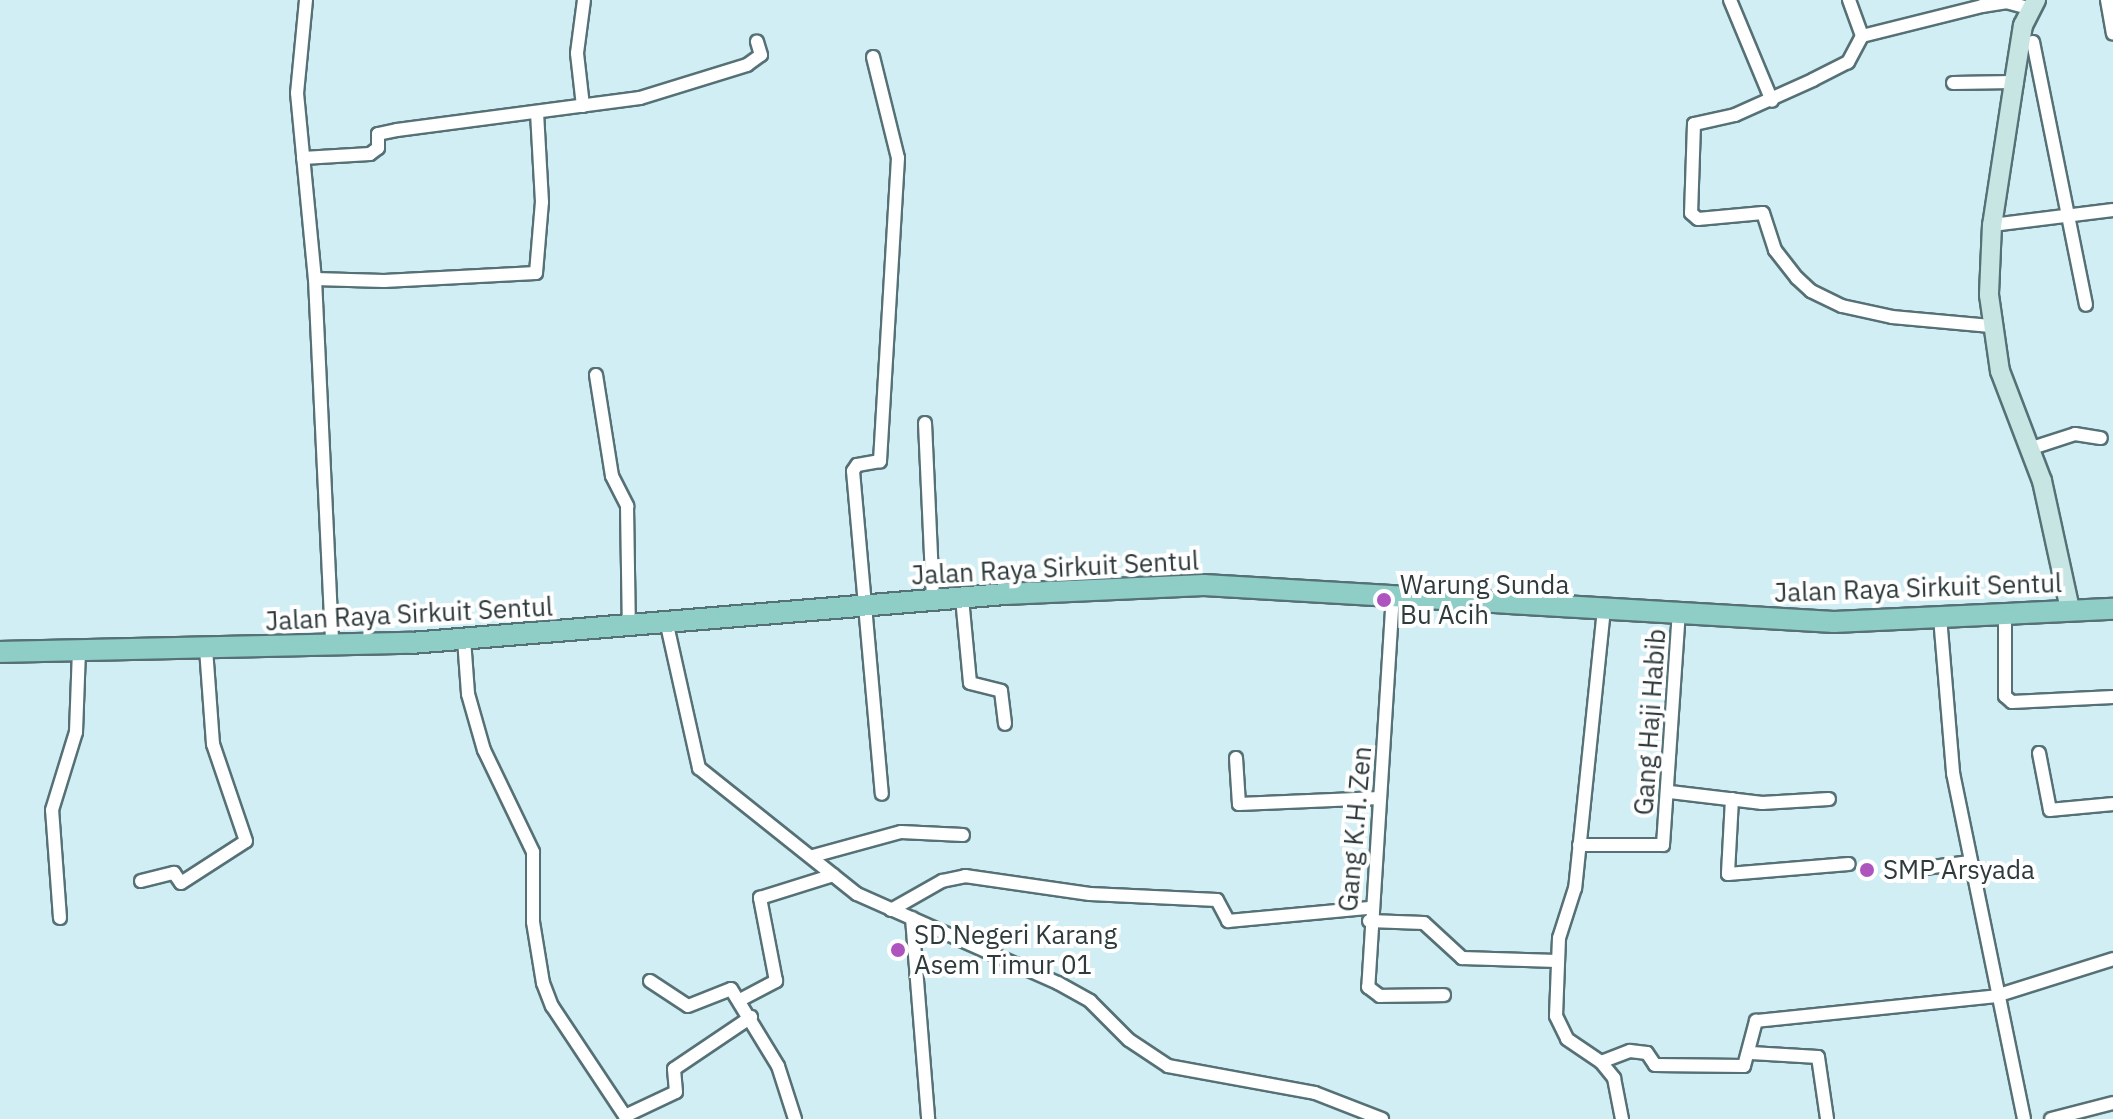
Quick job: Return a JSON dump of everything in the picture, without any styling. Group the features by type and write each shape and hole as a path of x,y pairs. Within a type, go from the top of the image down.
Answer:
{"main road":[{"name":"Jalan Raya Sirkuit Sentul","path":"0,652 464,639 667,625 962,598 1204,585 1834,622 2113,609"}],"street":[{"path":"306,0 297,93 315,279 332,645"},
{"path":"583,106 577,53 584,0"},
{"path":"1730,0 1772,101"},
{"path":"1849,0 1862,36"},
{"path":"2107,0 2113,33"},
{"path":"1991,326 1892,317 1842,306 1811,291 1789,269 1772,243 1763,213 1694,217 1694,124 1772,101 1848,62 1862,36 1982,6 2006,2 2033,4 2014,82 1992,225 1991,326 2000,371 2032,448 2070,609"},
{"path":"303,158 370,154 378,148 377,136 382,133 640,98 728,73 761,55 757,42"},
{"path":"2033,42 2086,305"},
{"path":"873,57 898,158 880,461 857,465 853,471 861,606 882,794"},
{"path":"1953,83 2014,82"},
{"path":"315,279 400,281 536,273 542,202 537,112"},
{"path":"1992,225 2113,210"},
{"path":"596,375 612,476 627,506 629,628"},
{"path":"925,423 933,601"},
{"path":"2032,448 2075,434 2101,438"},
{"name":"Gang K.H. Zen","path":"1393,594 1369,915 1370,993 1444,995"},
{"path":"962,598 970,683 1001,691 1005,724"},
{"path":"1604,609 1575,888 1560,930 1558,1026 1567,1039 1601,1062 1617,1083 1622,1119"},
{"name":"Gang Haji Habib","path":"1579,845 1663,845 1670,792 1679,613"},
{"path":"2005,614 2005,696 2012,702 2113,697"},
{"path":"1940,617 1953,773 1996,996 2024,1119"},
{"path":"667,625 699,768 857,894 1090,1001 1129,1040 1168,1066 1315,1093 1382,1119"},
{"path":"464,639 468,694 484,750 533,852 533,922 543,983 552,1006 626,1118 676,1092 674,1069 751,1017"},
{"path":"141,881 174,873 181,883 246,841 213,744 206,648"},
{"path":"60,918 52,810 76,732 79,652"},
{"path":"2039,753 2050,810 2113,804"},
{"path":"1236,758 1239,804 1380,798"},
{"path":"1670,792 1732,799 1829,799"},
{"path":"1732,799 1728,874 1849,864"},
{"path":"813,856 901,832 963,835"},
{"path":"1925,868 1970,862"},
{"path":"740,1000 776,981 760,898 834,875"},
{"path":"891,910 942,881 965,876 1090,894 1217,900 1228,921 1369,915 1424,923 1462,958 1557,961"},
{"path":"912,918 925,1118"},
{"path":"1601,1062 1630,1051 1647,1053 1655,1065 1744,1066 1751,1053 1756,1021 1996,996 2113,959"},
{"path":"650,981 688,1006 725,988 740,1000 778,1066 795,1119"},
{"path":"1751,1053 1818,1057 1827,1119"},
{"path":"2051,1119 2113,1103"}],"place":[{"name":"Warung Sunda Bu Acih","path":"1384,600"},
{"name":"SMP Arsyada","path":"1867,870"},
{"name":"SD Negeri Karang Asem Timur 01","path":"898,950"}]}
